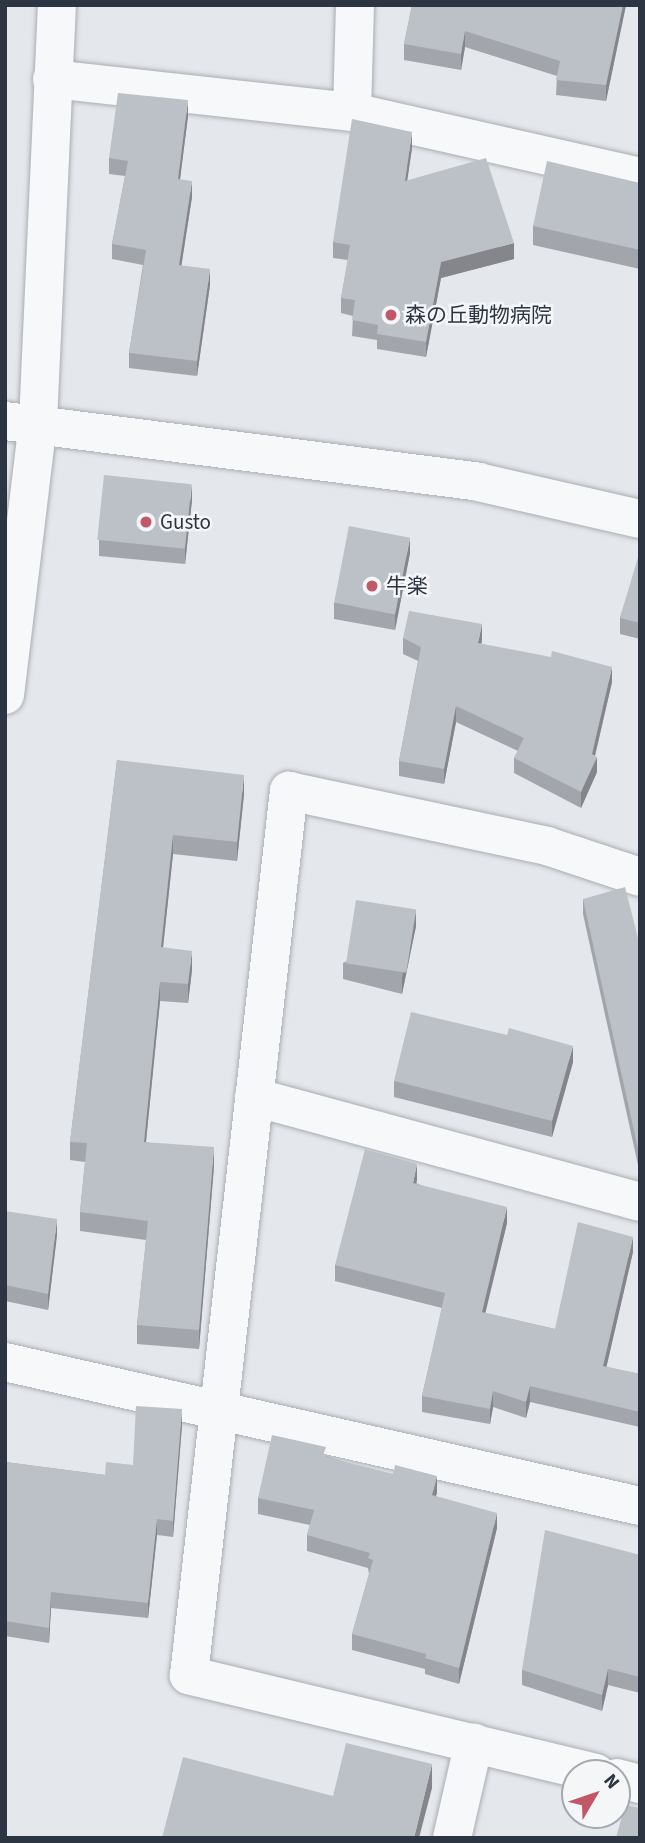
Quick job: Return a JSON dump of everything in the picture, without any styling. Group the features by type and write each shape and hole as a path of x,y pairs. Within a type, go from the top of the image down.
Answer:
{"street":[{"path":"5,695 22,421 57,5"},
{"path":"352,112 355,5"},
{"path":"52,79 352,112 640,177"},
{"path":"22,421 478,482 640,519"},
{"path":"561,1764 188,1675 289,792 547,846 640,877"},
{"path":"254,1097 640,1202"},
{"path":"5,1362 218,1407 640,1506"},
{"path":"452,1838 474,1742"}],"building":[{"path":"412,5 623,5 606,85 556,80 560,61 465,31 461,54 404,44"},
{"path":"118,93 188,100 178,179 192,181 179,265 210,269 197,361 129,353 146,250 112,244 128,161 109,158"},
{"path":"352,119 412,132 405,181 486,158 514,243 441,262 426,342 377,334 378,325 352,320 355,300 341,298 350,245 333,242"},
{"path":"547,161 640,183 640,250 533,226"},
{"path":"104,475 192,484 185,549 97,540"},
{"name":"牛楽","path":"349,526 410,538 395,614 334,603"},
{"path":"640,554 640,623 620,618"},
{"path":"409,611 482,624 478,643 551,657 552,651 612,667 592,754 597,757 581,792 514,758 524,738 456,706 444,769 399,761 421,647 403,638"},
{"path":"117,760 244,775 237,842 173,835 161,947 192,951 188,984 160,982 144,1142 214,1147 199,1330 137,1325 148,1221 80,1212 87,1143 70,1142"},
{"path":"625,887 640,946 640,1149 583,899"},
{"path":"356,900 416,910 406,973 346,963"},
{"path":"411,1012 507,1035 509,1028 573,1046 552,1121 394,1081"},
{"path":"365,1149 417,1164 413,1183 507,1207 482,1312 555,1329 578,1222 633,1237 603,1366 640,1374 640,1412 530,1386 526,1402 493,1391 490,1409 422,1396 445,1293 335,1265"},
{"path":"5,1211 57,1219 48,1294 5,1285"},
{"path":"136,1406 182,1409 173,1521 157,1519 148,1603 51,1592 49,1628 5,1621 5,1462 105,1475 106,1462 133,1465"},
{"path":"272,1435 326,1447 323,1456 393,1474 395,1465 437,1476 432,1495 497,1513 459,1668 425,1658 426,1654 352,1634 373,1560 368,1558 370,1553 307,1535 314,1510 258,1498"},
{"path":"545,1530 640,1555 640,1677 608,1669 602,1695 522,1670"},
{"path":"346,1743 432,1764 414,1838 162,1838 183,1757 333,1796"},
{"path":"631,1806 640,1808 640,1838 616,1838 618,1829 631,1829"}],"place":[{"name":"森の丘動物病院","path":"391,315"},
{"name":"Gusto","path":"146,522"},
{"name":"牛楽","path":"372,586"}]}
